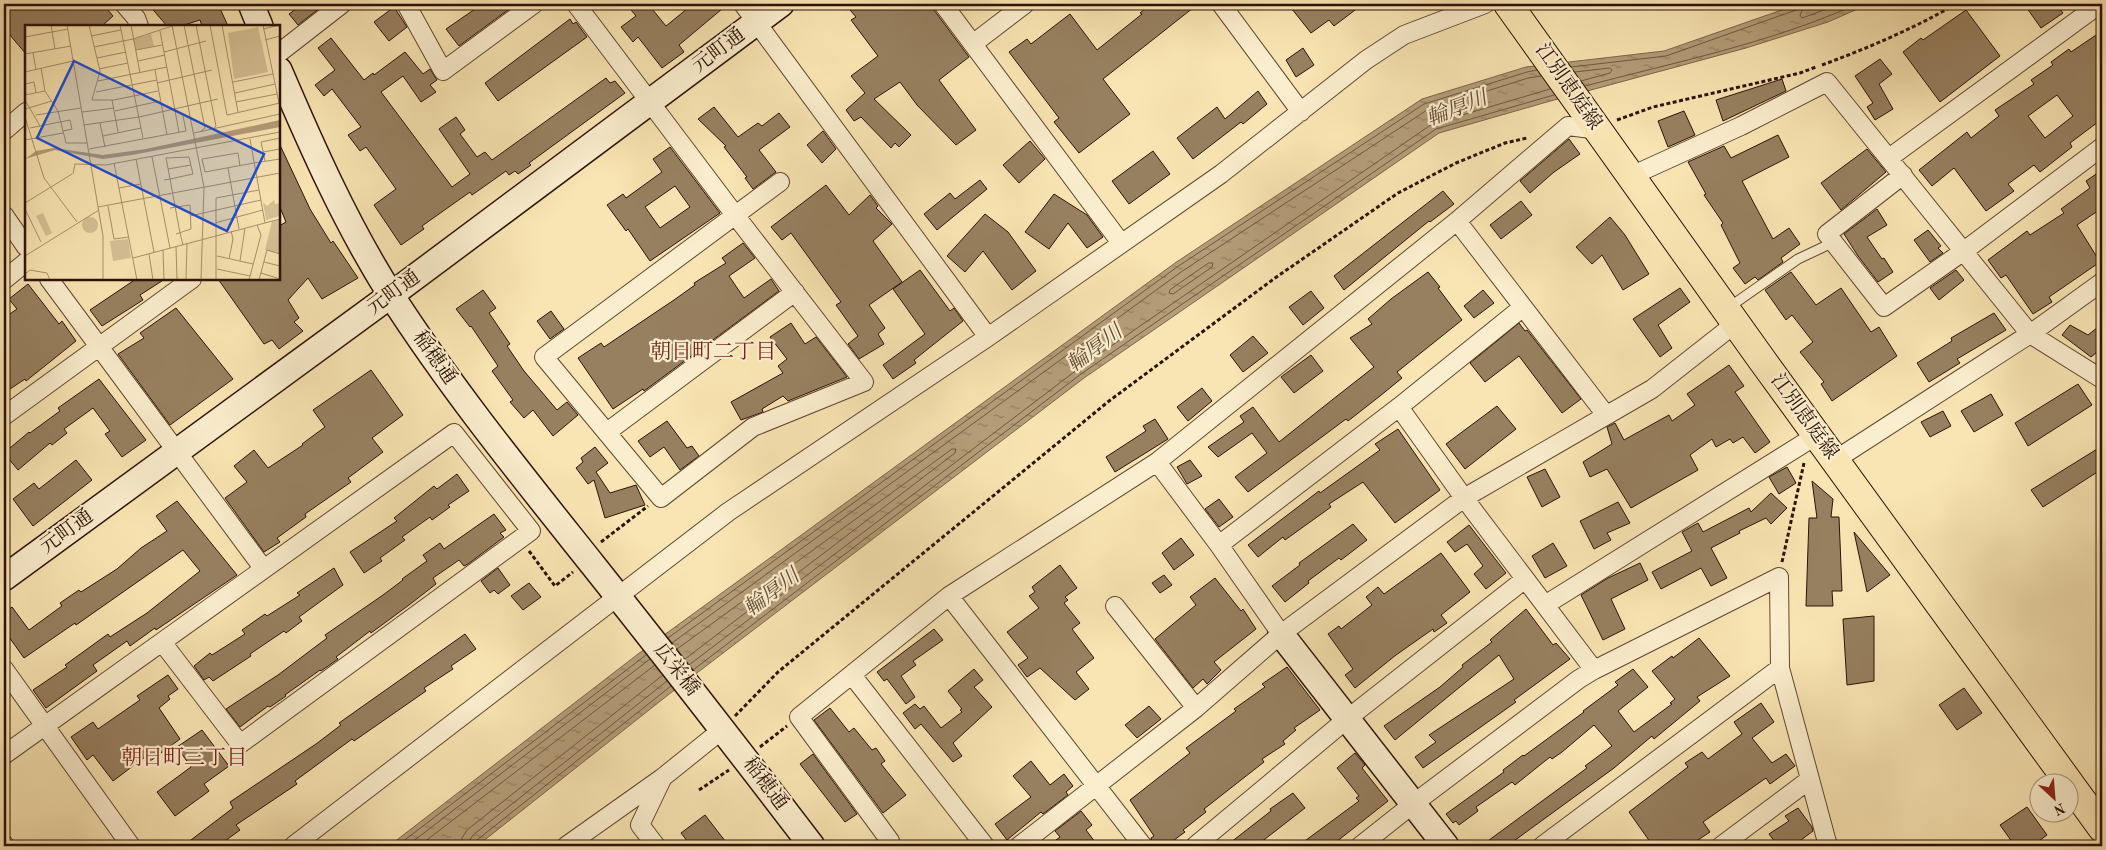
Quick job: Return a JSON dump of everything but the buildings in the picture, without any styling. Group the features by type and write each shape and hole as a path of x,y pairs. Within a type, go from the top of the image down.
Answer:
{"main road":[{"name":"江別恵庭線","path":"1508,4 1731,316 1811,444 1836,460 2102,828"}],"street":[{"path":"124,4 134,23"},
{"path":"251,4 260,25"},
{"path":"280,52 342,4"},
{"path":"406,4 443,71 534,4"},
{"path":"576,4 735,215 864,382 753,427 661,498 544,357 735,215 780,182"},
{"name":"元町通","path":"4,578 650,103 750,13 781,4"},
{"path":"943,4 974,43 1121,243"},
{"path":"974,43 1026,4"},
{"path":"1221,4 1301,112"},
{"path":"293,846 728,512 988,337 1220,174 1366,60 1404,35 1485,4"},
{"path":"1889,158 2100,4"},
{"path":"750,13 988,337"},
{"name":"稲穂通","path":"280,72 314,152 344,214 391,295 469,408 634,617"},
{"path":"1631,176 1741,126 1827,82 2030,334 2102,379"},
{"path":"4,131 25,113"},
{"path":"890,841 799,717 949,596 1157,462 1457,221 1568,126 1595,125"},
{"path":"1903,174 1827,234 1884,307 1964,251 2102,147"},
{"path":"4,216 25,246"},
{"path":"1457,221 1606,415"},
{"path":"4,280 25,263"},
{"path":"50,280 264,568"},
{"path":"4,416 191,280"},
{"path":"1836,460 2030,334 2102,282"},
{"path":"607,432 795,292"},
{"path":"1219,545 1399,407 1523,307"},
{"path":"1019,846 1196,708 1281,634 1464,498 1652,389 1731,316"},
{"path":"1399,407 1464,498 1594,670"},
{"path":"4,755 454,433 531,531 240,744 162,642"},
{"path":"1545,605 1811,444"},
{"path":"1157,462 1219,545 1281,634 1446,846"},
{"path":"1360,846 1413,804 1594,670 1779,577 1780,668 1828,846"},
{"path":"1195,846 1347,719 1525,579"},
{"path":"949,596 1143,846"},
{"path":"1115,606 1196,708"},
{"name":"広栄橋","path":"634,617 720,726"},
{"path":"1542,846 1780,668"},
{"path":"4,669 131,846"},
{"path":"852,675 986,846"},
{"path":"571,844 662,778 720,726"},
{"name":"稲穂通","path":"720,726 812,846"},
{"path":"656,846 640,825 662,778"},
{"path":"1721,846 1809,780"}],"lane":[{"path":"1731,316 1798,259 1834,242"}],"path":[{"path":"1595,125 1653,108 1800,73 1872,46 1956,4"},
{"path":"720,726 778,672 1086,420 1275,278 1398,192 1431,175 1505,143 1561,132"},
{"path":"1779,577 1811,444"},
{"path":"585,555 633,516 661,498"},
{"path":"520,539 555,586"},
{"path":"699,790 799,717"}],"water":[{"name":"輪厚川","path":"1799,4 1869,4 1828,22 1746,48 1439,133 1084,378 668,695 477,846 389,846 638,654 1175,263 1422,99 1526,67 1664,51"}],"district":[{"name":"朝日町二丁目","path":"713,352"},
{"name":"朝日町三丁目","path":"184,758"}]}
